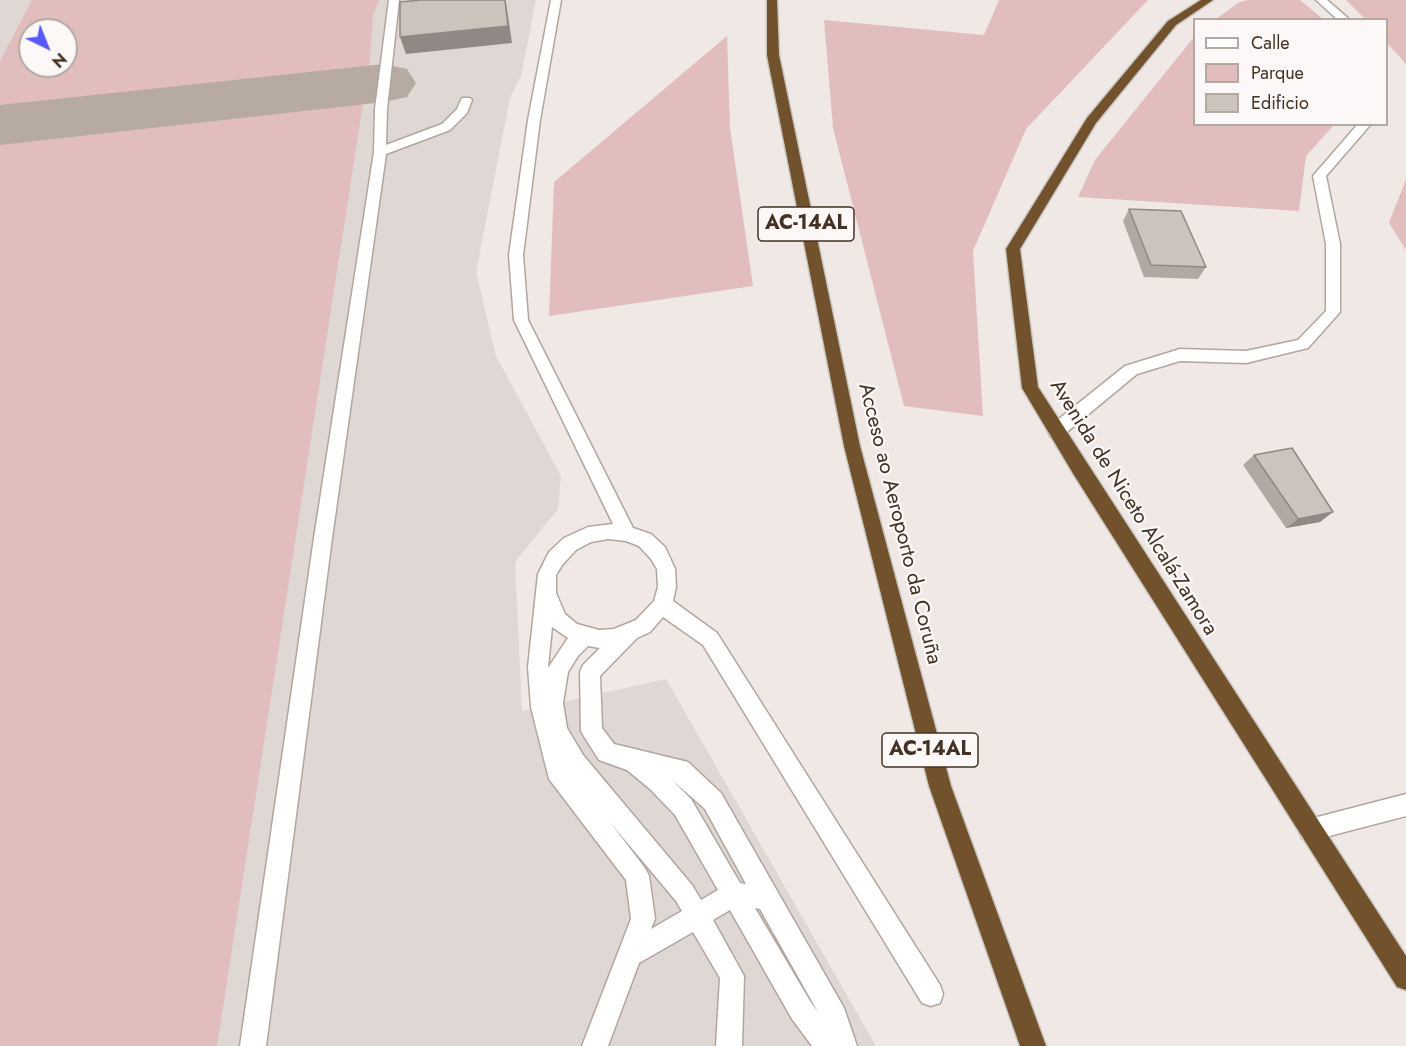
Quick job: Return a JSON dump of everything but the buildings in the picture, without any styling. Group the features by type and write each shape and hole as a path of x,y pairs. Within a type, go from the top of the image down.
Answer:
{"highway":[{"name":"Acceso ao Aeroporto da Coruña","path":"772,0 773,55 852,446 940,786 1033,1046"},
{"name":"Avenida de Niceto Alcalá-Zamora","path":"1208,0 1172,23 1091,121 1013,249 1030,388 1406,978"}],"street":[{"path":"254,1046 326,515 380,152 381,109 394,0"},
{"path":"555,0 534,120 516,255 521,320 627,533"},
{"path":"1321,0 1343,18"},
{"path":"380,152 446,127 464,110 465,100"},
{"path":"1056,430 1131,370 1180,355 1246,357 1303,344 1333,312 1333,244 1319,176 1363,126"},
{"path":"546,593 549,607 558,620 570,630 585,636 615,638 642,626 662,605 667,587 666,569 658,553 645,540 627,533 608,531 588,534 570,544 556,558 548,574 538,668 541,707 557,771 637,876 643,919 594,1046"},
{"path":"662,605 710,639 931,994"},
{"path":"629,633 590,672 592,730 607,752 634,761 680,770 713,801 835,1017 844,1046"},
{"path":"585,636 571,649 558,669 553,703 557,731 575,763 684,893 732,976 729,1046"},
{"path":"634,761 658,781 683,807 801,1010 828,1046"},
{"path":"1310,830 1406,805"},
{"path":"629,955 735,894 767,898"}],"shaded area":[{"path":"0,0 536,0 521,76 510,98 476,272 496,356 561,476 558,509 515,562 522,711 666,679 876,1046 0,1046"}],"green space":[{"path":"32,0 379,0 373,16 369,75 0,117 0,61 18,27 18,78 78,78 78,18 23,18"},
{"path":"999,0 1148,0 1026,129 973,251 983,416 904,406 833,128 824,20 984,35"},
{"path":"1247,0 1300,0 1322,18 1217,18 1238,3"},
{"path":"1346,0 1406,0 1406,64 1388,44 1388,18 1364,18"},
{"path":"727,36 730,128 753,286 549,316 554,182"},
{"path":"1193,38 1193,126 1333,126 1306,156 1299,211 1078,197 1095,160"},
{"path":"364,97 217,1046 0,1046 0,135"},
{"path":"1406,179 1406,250 1389,223"}],"taxiway":[{"path":"0,125 384,83"}]}
